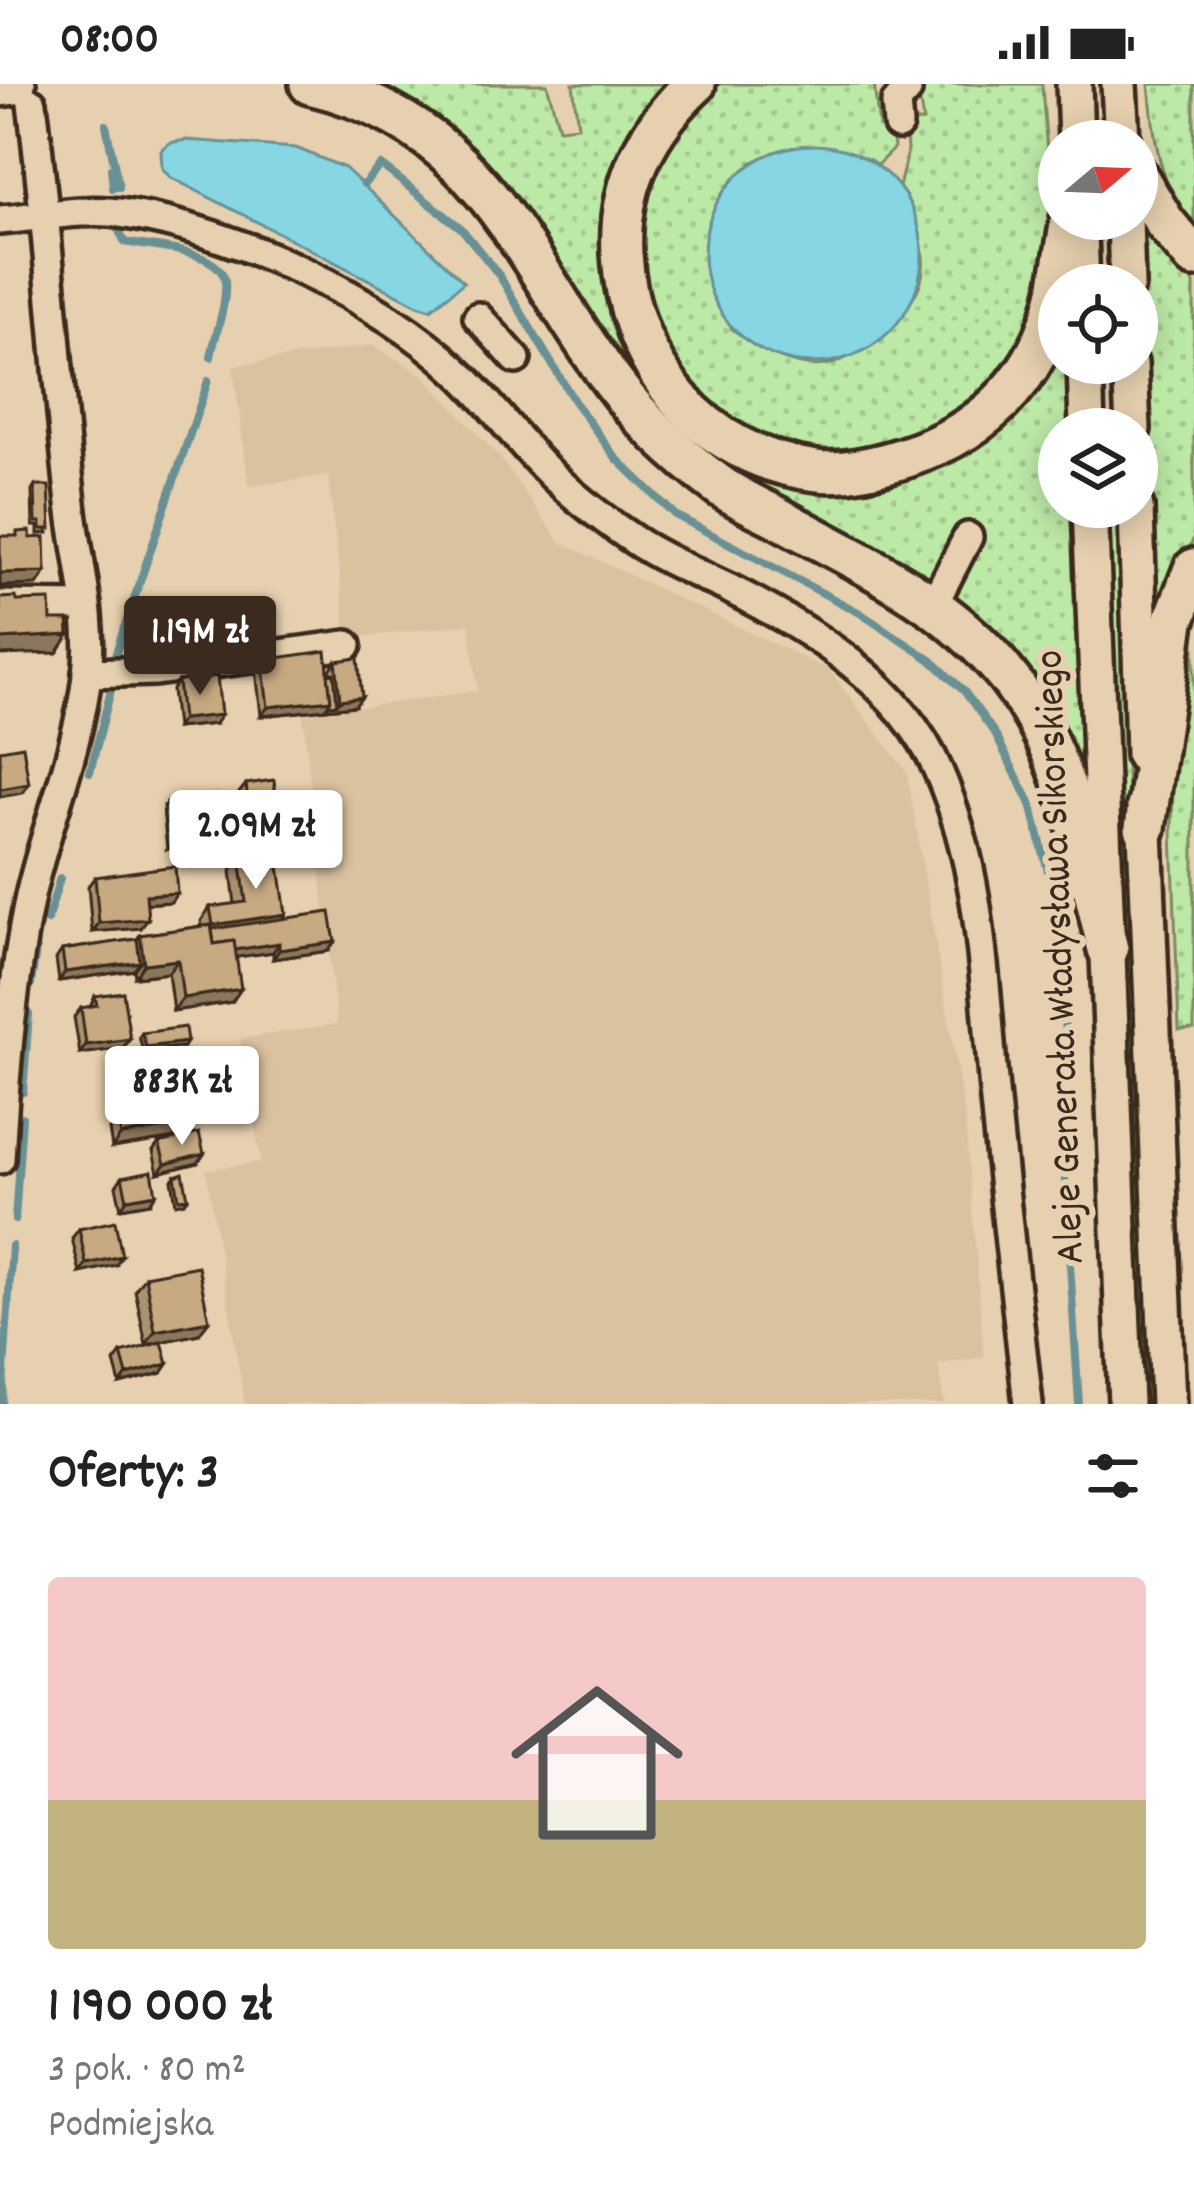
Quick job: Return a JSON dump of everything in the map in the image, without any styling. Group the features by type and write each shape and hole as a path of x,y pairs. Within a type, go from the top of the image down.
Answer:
{"highway":[{"path":"310,84 338,91 400,121 442,148 477,181 546,276 612,382 652,426 717,484 866,563 933,605 978,641 1040,728 1065,787 1108,949"},
{"path":"695,84 661,119 636,164 626,192 621,234 623,278 632,315 655,370 688,409 757,455 820,472 884,464 977,425 1017,385 1038,346"},
{"path":"1158,211 1194,257"},
{"path":"1145,828 1174,621 1194,569"}],"main road":[{"path":"1074,84 1075,120"},
{"path":"1119,86 1121,120"},
{"name":"Aleje Generała Władysława Sikorskiego","path":"1091,528 1126,1404"},
{"name":"Aleje Generała Władysława Sikorskiego","path":"1137,528 1168,1404"}],"street":[{"path":"898,125 896,103 907,92 906,84"},
{"path":"0,1159 15,974 31,892 88,673 46,215 16,91"},
{"path":"0,220 123,213 196,229 269,256 332,289 443,360 487,401 544,467 598,516 660,557 819,639 856,667 914,728 936,764 964,844 975,895 1028,1404"},
{"path":"443,360 484,325 516,359"},
{"path":"933,605 968,537"},
{"path":"0,605 85,606"},
{"path":"88,673 154,671 346,645"}],"shaded area":[{"path":"373,345 422,374 501,459 560,542 829,670 907,772 965,1118 984,1357 938,1365 944,1404 245,1404 206,1170 261,1162 240,1039 337,1024 303,715 478,691 469,624 347,639 328,476 249,486 233,366"}],"green space":[{"path":"347,84 547,84 559,128 578,126 573,84 669,84 639,117 622,147 603,207 601,238 606,294 626,350 683,422 881,482 1038,348 1038,384 1071,384 1072,408 1038,408 1038,528 1077,528 1090,827 991,633 934,576 927,581 755,493 641,400 525,225"},
{"path":"720,84 874,84 879,127 891,126 894,148 877,165 810,146 751,163 731,328 771,354 819,366 854,353 908,303 918,287 922,243 899,187 907,154 906,124 923,121 917,84 1042,84 1038,240 1049,240 1047,264 1038,264 1038,311 1024,344 982,394 953,415 904,439 855,451 807,451 762,439 722,417 688,383 662,340 646,287 638,216 659,158"},
{"path":"1149,84 1194,84 1194,235 1173,197 1161,163 1158,120 1153,120"},
{"path":"1158,237 1194,283 1194,538 1168,594 1154,649 1149,528 1158,528 1158,408 1145,408 1144,384 1158,384 1158,264 1139,264 1138,240"},
{"path":"1107,528 1118,528 1151,1404 1141,1404"},
{"path":"1194,617 1194,1029 1179,1030 1172,830 1175,716"}],"water":[{"path":"186,140 296,148 345,168 464,282 431,309 418,305 170,177 162,168 161,150"},
{"path":"813,145 855,153 890,177 914,212 922,254 914,296 890,331 855,355 813,363 771,355 736,331 712,296 704,254 712,212 736,177 771,153"}],"building":[{"path":"35,486 49,486 51,529 41,529 41,522 36,522"},
{"path":"30,531 30,538 45,537 46,572 0,573 0,536"},
{"path":"16,597 17,601 50,600 51,620 68,620 69,635 0,639 0,598"},
{"path":"326,651 331,700 268,707 262,660"},
{"path":"358,658 362,697 340,700 336,661"},
{"path":"334,673 337,704 328,705 328,674"},
{"path":"217,676 221,715 182,719 178,681"},
{"path":"23,746 29,784 0,789 0,750"},
{"path":"274,780 280,838 252,841 246,784"},
{"path":"216,795 221,834 173,840 169,800"},
{"path":"277,853 286,914 213,925 210,907 246,902 240,858"},
{"path":"175,866 177,893 146,895 148,919 99,923 95,877"},
{"path":"330,912 335,942 279,950 279,943 235,950 234,941 214,944 212,929"},
{"path":"211,925 214,944 234,941 241,989 183,998 178,960 144,964 140,935"},
{"path":"137,939 140,962 65,972 62,950"},
{"path":"123,992 130,1039 86,1045 81,1008 97,1005 95,996"},
{"path":"185,1027 187,1042 146,1047 142,1033"},
{"path":"199,1072 202,1093 185,1096 190,1124 121,1135 118,1116 139,1113 135,1083"},
{"path":"199,1133 204,1154 165,1164 159,1143"},
{"path":"152,1171 156,1194 127,1199 122,1177"},
{"path":"183,1173 188,1198 179,1199 175,1176"},
{"path":"115,1221 122,1256 86,1264 79,1229"},
{"path":"198,1266 209,1321 155,1331 145,1276"},
{"path":"162,1342 168,1364 127,1375 121,1353"}],"waterway":[{"path":"106,125 119,187"},
{"path":"364,184 381,165 461,228 499,275 574,401 616,458 675,515 860,613 931,660 964,691 995,734 1031,804 1052,887 1066,1043 1065,1187 1079,1404"},
{"path":"111,168 113,188"},
{"path":"119,231 125,242 199,256 221,271 224,300 211,357"},
{"path":"115,655 208,381"},
{"path":"90,772 111,690"},
{"path":"47,921 60,878"},
{"path":"31,984 36,950"},
{"path":"23,1092 29,1014"},
{"path":"15,1220 22,1117"},
{"path":"2,1404 12,1246"}]}
